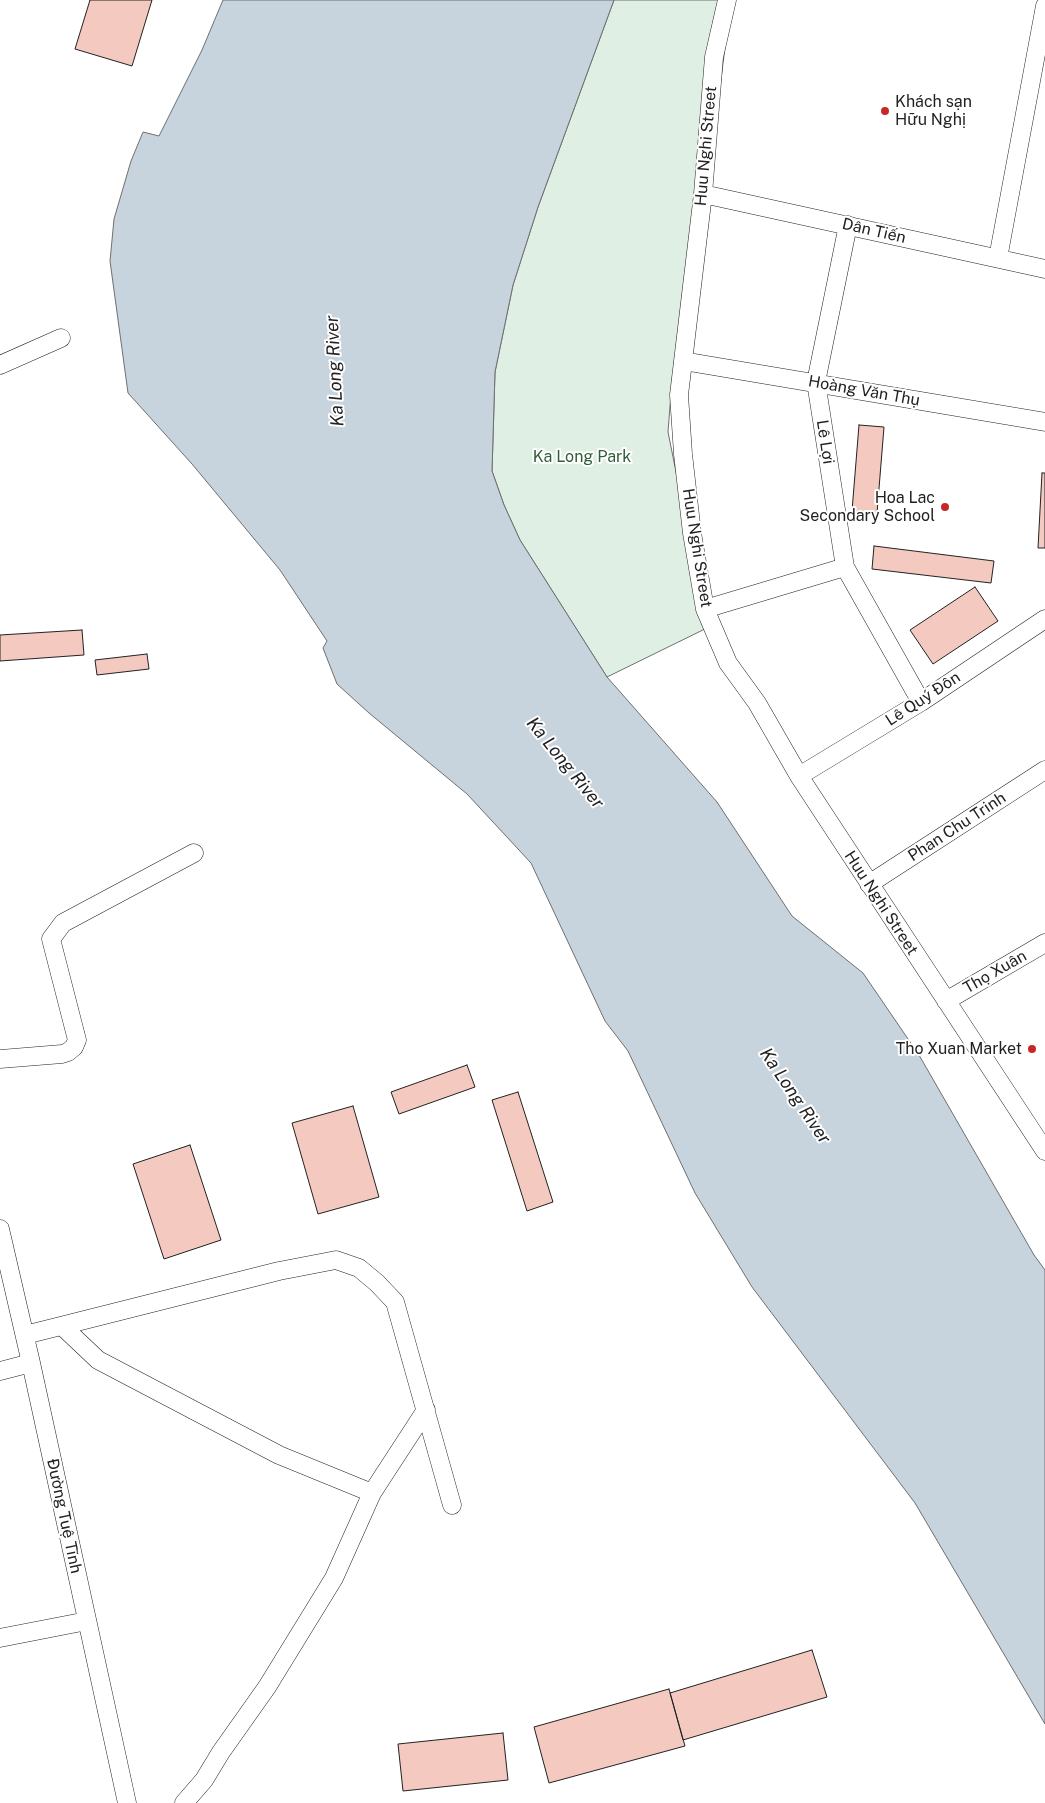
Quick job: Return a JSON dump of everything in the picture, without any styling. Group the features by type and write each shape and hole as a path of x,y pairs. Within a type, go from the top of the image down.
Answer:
{"street":[{"name":"Huu Nghi Street","path":"727,0 714,57 703,194 680,395 683,454 692,533 705,609 728,663 758,703 799,776 1045,1151"},
{"path":"998,258 1045,6"},
{"name":"Dân Tiến","path":"703,194 1045,269"},
{"name":"Lê Lợi","path":"848,225 816,382 845,567 921,702"},
{"path":"0,365 60,338"},
{"name":"Hoàng Văn Thụ","path":"683,361 1045,422"},
{"path":"705,609 845,567"},
{"name":"Lê Quý Đôn","path":"799,776 921,702 1045,619"},
{"name":"Phan Chu Trinh","path":"869,884 1045,770"},
{"path":"0,1059 62,1054 74,1048 77,1040 51,939 63,924 194,853"},
{"name":"Thọ Xuân","path":"946,1001 1045,943"},
{"name":"Đường Tuệ Tĩnh","path":"0,1229 2,1248 25,1335 127,1803"},
{"path":"25,1335 279,1271 336,1260 359,1268 395,1302 452,1505"},
{"path":"62,1326 98,1360 279,1455 372,1493"},
{"path":"0,1371 31,1363"},
{"path":"184,1803 204,1780 221,1752 267,1687 334,1578 372,1493 426,1410"},
{"path":"0,1638 87,1621"}],"green space":[{"name":"Ka Long Park","path":"614,0 731,0 720,87 672,381 668,432 688,532 711,626 607,677 520,540 504,505 492,471 495,372 513,285 538,207"}],"water":[{"name":"Ka Long River","path":"223,0 614,0 538,207 513,285 495,372 492,471 504,505 520,540 607,677 717,802 792,916 863,973 919,1055 1034,1255 1045,1270 1045,1724 915,1503 752,1287 695,1193 628,1051 605,1021 531,863 467,794 337,684 323,648 327,641 280,570 192,464 128,393 110,261 114,219 131,161 143,132 159,136 202,50"}],"building":[{"path":"90,0 152,0 132,66 75,49"},
{"path":"859,425 884,427 877,513 852,511"},
{"path":"1042,473 1045,473 1045,548 1038,548"},
{"path":"874,546 994,561 991,583 872,569"},
{"path":"975,587 998,621 933,664 910,630"},
{"path":"82,630 84,655 0,661 0,635"},
{"path":"147,654 149,669 97,675 95,660"},
{"path":"467,1065 475,1087 399,1114 391,1092"},
{"path":"518,1092 553,1202 527,1211 492,1100"},
{"path":"353,1106 379,1197 318,1214 292,1123"},
{"path":"190,1145 221,1240 164,1259 133,1164"},
{"path":"812,1650 827,1697 683,1740 670,1693"},
{"path":"669,1689 685,1746 549,1783 534,1727"},
{"path":"503,1733 508,1780 403,1791 398,1744"}],"place":[{"name":"Khách sạn Hữu Nghị","path":"885,111"},
{"name":"Hoa Lac Secondary School","path":"945,507"},
{"name":"Tho Xuan Market","path":"1032,1049"}]}
